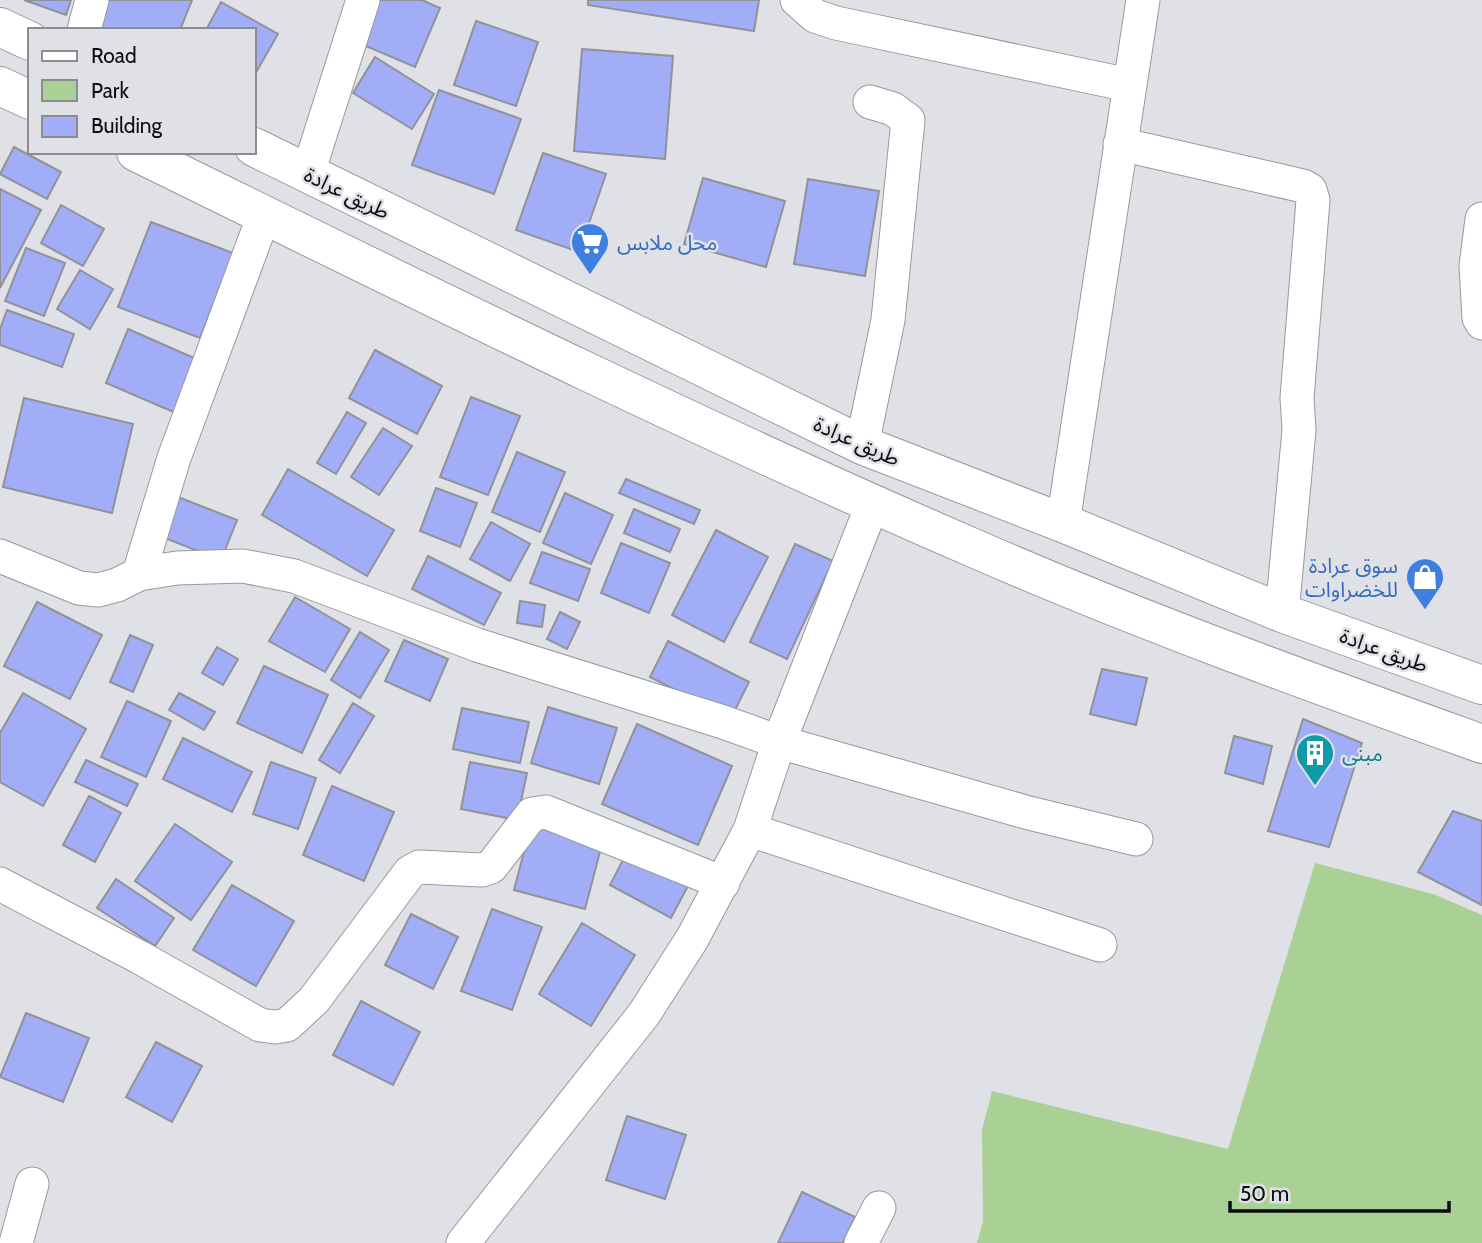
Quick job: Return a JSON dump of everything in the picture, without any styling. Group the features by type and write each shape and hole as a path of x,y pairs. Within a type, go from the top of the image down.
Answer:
{"main road":[{"path":"0,27 28,40"},
{"path":"0,86 28,99"},
{"name":"طريق عرادة","path":"256,148 862,445 1063,523 1282,613 1482,685"},
{"path":"140,154 587,372 980,551 1232,654 1482,744"}],"street":[{"path":"85,28 92,0"},
{"path":"308,173 363,0"},
{"path":"797,0 815,16 836,23 1129,85"},
{"path":"1063,523 1143,0"},
{"path":"862,445 888,320 908,120 893,108 870,102"},
{"path":"1120,144 1303,186 1310,190 1313,200 1297,398 1300,430 1282,613"},
{"path":"139,574 174,458 264,215"},
{"path":"1482,219 1476,266 1479,318 1482,323"},
{"path":"463,1243 644,1014 692,939 750,830 779,742 873,503"},
{"path":"0,556 79,587 99,590 139,574 177,568 243,566 294,576 477,645 779,742 1029,813 1136,839"},
{"path":"0,884 260,1025 275,1027 287,1025 314,1000 410,872 419,867 482,870 491,867 536,812 545,812 723,883"},
{"path":"750,830 1100,945"},
{"path":"16,1243 32,1184"},
{"path":"861,1243 878,1208"}],"green space":[{"path":"1315,863 1433,894 1482,915 1482,1243 977,1243 983,1221 982,1130 992,1091 1228,1149"}],"building":[{"path":"24,0 71,0 66,15"},
{"path":"105,0 192,0 181,28 98,28"},
{"path":"371,0 422,0 440,8 415,67 354,41"},
{"path":"588,0 759,0 754,31 588,5"},
{"path":"221,2 278,34 256,72 256,28 207,28"},
{"path":"476,21 538,42 516,106 454,85"},
{"path":"582,49 673,56 665,159 574,151"},
{"path":"375,57 434,94 412,129 353,93"},
{"path":"439,90 521,119 494,194 412,165"},
{"path":"14,147 61,172 47,199 0,174"},
{"path":"543,153 606,174 579,252 516,230"},
{"path":"703,178 785,201 766,267 684,244"},
{"path":"808,179 879,191 865,276 794,264"},
{"path":"0,189 41,210 0,288"},
{"path":"61,205 104,229 83,266 41,243"},
{"path":"151,222 233,253 200,338 118,307"},
{"path":"26,248 65,263 44,316 5,301"},
{"path":"80,270 113,289 90,329 57,309"},
{"path":"7,310 74,334 62,367 0,345 0,329"},
{"path":"128,329 201,361 178,414 106,383"},
{"path":"375,350 442,386 417,434 349,398"},
{"path":"471,397 520,416 488,495 440,477"},
{"path":"24,398 133,424 112,513 3,487"},
{"path":"347,412 366,423 336,474 317,463"},
{"path":"383,428 412,446 379,495 351,477"},
{"path":"517,452 565,472 540,532 492,512"},
{"path":"288,469 394,530 367,576 262,515"},
{"path":"626,479 700,510 694,524 619,493"},
{"path":"436,488 477,503 460,547 420,531"},
{"path":"565,493 613,515 591,564 543,543"},
{"path":"178,497 237,520 221,560 162,537"},
{"path":"634,509 680,529 670,552 624,533"},
{"path":"491,522 530,544 510,581 470,559"},
{"path":"716,530 768,557 724,642 672,615"},
{"path":"621,543 670,563 649,613 601,593"},
{"path":"795,544 833,561 787,659 750,642"},
{"path":"542,552 590,569 578,601 530,583"},
{"path":"428,556 501,593 484,625 412,589"},
{"path":"295,597 350,629 325,672 269,641"},
{"path":"520,601 545,605 542,627 517,623"},
{"path":"37,602 102,635 70,699 4,666"},
{"path":"560,612 580,622 567,649 547,639"},
{"path":"360,632 389,650 360,698 331,680"},
{"path":"130,635 153,645 133,692 110,682"},
{"path":"404,640 448,659 430,701 385,681"},
{"path":"668,641 749,682 731,718 650,677"},
{"path":"217,647 238,659 223,685 202,673"},
{"path":"264,666 328,695 302,753 237,723"},
{"path":"1102,669 1147,678 1136,725 1090,714"},
{"path":"23,693 86,729 43,806 0,782 0,733"},
{"path":"179,693 215,712 204,730 169,710"},
{"path":"127,701 171,721 146,777 101,757"},
{"path":"353,703 374,716 340,773 319,760"},
{"path":"548,707 617,728 599,784 531,763"},
{"path":"462,708 529,722 520,763 453,749"},
{"name":"مبنى","path":"1303,719 1362,743 1329,847 1268,831"},
{"path":"637,724 732,766 698,845 602,804"},
{"path":"1234,736 1272,746 1263,784 1225,773"},
{"path":"183,738 252,772 232,812 163,779"},
{"path":"86,760 138,784 127,806 75,782"},
{"path":"271,762 316,778 298,829 253,814"},
{"path":"470,762 527,773 517,820 461,809"},
{"path":"332,786 394,812 364,881 303,855"},
{"path":"89,796 121,813 95,862 63,845"},
{"path":"1453,811 1482,821 1482,905 1418,872"},
{"path":"175,824 232,862 191,920 135,881"},
{"path":"531,825 602,844 585,909 514,890"},
{"path":"626,854 688,886 671,918 610,885"},
{"path":"116,879 174,918 155,946 97,908"},
{"path":"232,885 294,921 256,986 193,950"},
{"path":"492,909 542,927 512,1010 461,991"},
{"path":"411,914 458,937 433,989 385,965"},
{"path":"582,923 635,955 591,1026 539,994"},
{"path":"361,1001 420,1032 393,1085 333,1055"},
{"path":"26,1013 89,1038 63,1102 0,1077"},
{"path":"156,1042 202,1066 172,1122 126,1097"},
{"path":"627,1116 686,1135 665,1199 606,1180"},
{"path":"802,1192 855,1217 843,1243 778,1243"}],"place":[{"name":"محل ملابس","path":"590,276"},
{"name":"سوق عرادة للخضراوات","path":"1425,611"},
{"name":"مبنى","path":"1315,787"}]}
